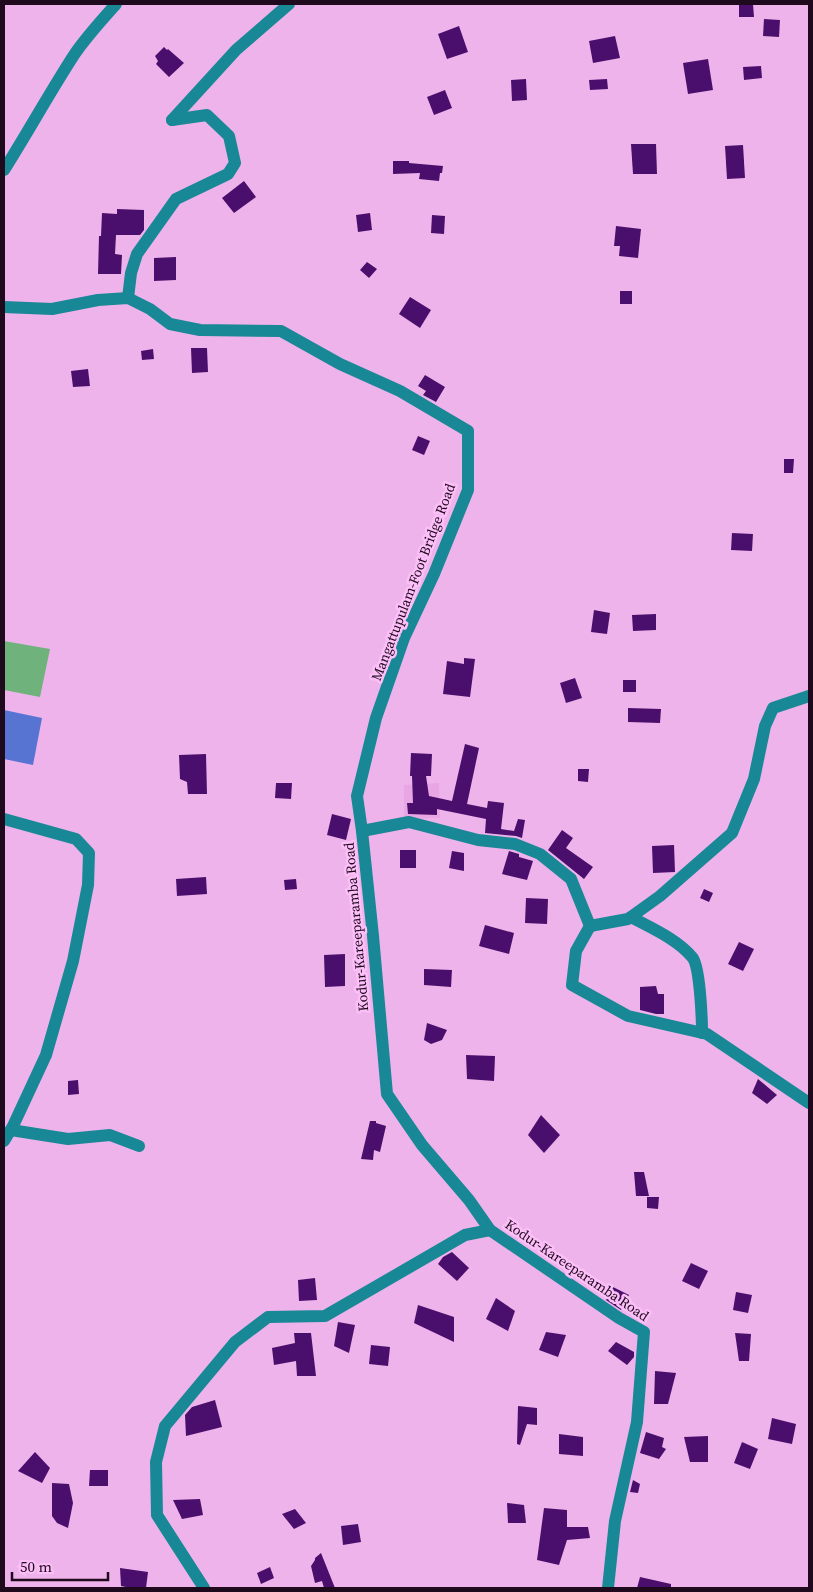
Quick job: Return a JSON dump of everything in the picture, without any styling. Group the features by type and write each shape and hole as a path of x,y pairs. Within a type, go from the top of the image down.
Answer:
{"street":[{"path":"4,170 41,106 76,53 116,4"},
{"path":"4,307 52,309 98,300 128,298 131,273 137,254 176,199 228,174 236,163 229,136 207,115 172,120 236,50 289,4"},
{"name":"Mangattupulam-Foot Bridge Road","path":"128,298 150,309 170,324 200,330 281,331 340,364 400,391 468,431 468,490 434,574 404,638 376,718 357,796 362,831"},
{"path":"590,926 628,919 660,896 732,833 754,779 765,726 774,708 809,696"},
{"path":"4,819 76,839 89,852 88,884 73,961 46,1055 7,1135 68,1139 110,1134 139,1146"},
{"path":"362,831 409,822 478,840 515,844 540,854 571,879 590,926"},
{"name":"Kodur-Kareeparamba Road","path":"362,831 387,1094 422,1145 469,1200 490,1230 619,1318 644,1332 637,1422 615,1521 608,1588"},
{"path":"631,917 677,944 694,958 701,1000 702,1033"},
{"path":"590,926 576,951 572,985 628,1016 707,1034 809,1103"},
{"path":"204,1588 157,1516 156,1462 165,1426 235,1342 268,1317 325,1316 465,1235 490,1230"}],"shaded area":[{"path":"439,783 440,818 404,819 404,785"}],"green space":[{"path":"4,641 50,649 40,697 4,690"}],"water":[{"path":"4,710 42,718 33,765 4,759"}],"building":[{"path":"739,4 753,4 754,17 739,17"},
{"path":"764,19 780,20 779,37 763,36"},
{"path":"459,26 468,52 447,59 438,34"},
{"path":"615,36 620,58 593,63 589,41"},
{"path":"164,47 184,63 169,77 156,64 158,61 155,56"},
{"path":"708,59 713,90 688,94 683,63"},
{"path":"761,66 762,78 744,80 743,67"},
{"path":"526,79 527,100 512,101 511,80"},
{"path":"607,79 608,89 590,90 589,80"},
{"path":"445,90 452,108 434,115 427,97"},
{"path":"631,144 656,144 657,174 633,174"},
{"path":"743,145 745,178 727,179 725,146"},
{"path":"393,161 409,161 409,163 443,166 442,173 440,173 439,181 419,179 420,173 393,174"},
{"path":"244,181 256,197 234,213 222,198"},
{"path":"117,209 144,210 144,230 140,235 116,235 115,254 122,255 121,274 98,274 102,213 117,214"},
{"path":"370,213 372,230 358,232 356,215"},
{"path":"432,215 445,216 444,234 431,233"},
{"path":"616,226 641,229 638,258 619,256 620,246 614,246"},
{"path":"176,257 176,280 154,281 154,258"},
{"path":"367,262 377,269 369,278 360,270"},
{"path":"620,291 632,291 632,304 620,304"},
{"path":"410,297 431,310 420,328 399,314"},
{"path":"191,348 207,348 208,372 192,373"},
{"path":"153,349 154,359 142,360 141,351"},
{"path":"88,369 90,386 73,387 71,371"},
{"path":"425,375 445,387 436,402 423,395 426,391 418,386"},
{"path":"418,436 430,441 424,455 412,450"},
{"path":"784,459 794,459 793,473 784,473"},
{"path":"732,533 753,534 752,551 731,550"},
{"path":"594,610 610,613 607,634 591,632"},
{"path":"656,614 656,630 633,631 632,615"},
{"path":"464,658 475,659 470,697 443,694 447,661 464,664"},
{"path":"575,678 582,698 566,703 560,683"},
{"path":"623,680 636,680 636,692 623,692"},
{"path":"628,708 661,709 660,723 628,722"},
{"path":"465,744 479,748 467,804 487,808 488,801 504,803 501,829 514,831 518,819 525,820 522,838 485,833 486,819 437,809 437,815 408,814 407,803 413,803 412,776 410,776 411,753 432,754 431,776 426,776 429,796 452,801"},
{"path":"206,754 207,794 188,794 187,782 180,779 179,755"},
{"path":"578,769 589,769 588,782 578,781"},
{"path":"276,783 292,783 291,799 275,798"},
{"path":"332,814 351,819 346,840 327,835"},
{"path":"562,830 573,838 566,848 593,867 584,879 548,850"},
{"path":"674,845 675,872 653,873 652,846"},
{"path":"400,850 416,850 416,868 400,868"},
{"path":"452,851 464,853 464,871 449,868"},
{"path":"509,851 519,854 519,857 533,861 527,880 502,874"},
{"path":"206,877 207,894 177,896 176,879"},
{"path":"296,879 297,889 285,890 284,880"},
{"path":"704,889 713,893 709,902 700,898"},
{"path":"526,898 548,899 547,924 525,923"},
{"path":"485,925 514,933 509,954 479,946"},
{"path":"739,942 754,949 743,971 728,964"},
{"path":"345,954 345,986 325,987 324,955"},
{"path":"424,969 452,970 451,987 424,985"},
{"path":"656,986 658,994 664,994 664,1014 640,1010 640,987"},
{"path":"427,1023 447,1030 442,1040 431,1044 424,1040"},
{"path":"466,1055 495,1056 494,1081 467,1079"},
{"path":"758,1079 777,1095 767,1104 752,1093"},
{"path":"78,1080 79,1094 68,1095 68,1081"},
{"path":"541,1115 560,1135 544,1153 528,1135"},
{"path":"370,1121 376,1121 376,1123 386,1126 380,1152 374,1150 373,1160 361,1159"},
{"path":"634,1172 644,1172 649,1196 636,1196"},
{"path":"647,1197 659,1197 658,1209 647,1208"},
{"path":"452,1252 469,1268 457,1281 438,1264 443,1257"},
{"path":"691,1263 708,1271 699,1289 682,1281"},
{"path":"315,1278 317,1300 299,1301 298,1280"},
{"path":"613,1287 629,1295 621,1310 606,1300"},
{"path":"736,1292 752,1295 748,1313 733,1310"},
{"path":"496,1298 515,1311 508,1331 486,1319"},
{"path":"418,1305 454,1317 454,1342 414,1323"},
{"path":"338,1322 355,1325 349,1353 334,1346"},
{"path":"546,1332 566,1335 558,1357 539,1350"},
{"path":"294,1333 311,1333 316,1376 297,1376 296,1361 274,1365 272,1348 295,1343"},
{"path":"735,1333 751,1334 749,1361 739,1361"},
{"path":"616,1342 634,1352 634,1357 627,1365 608,1351"},
{"path":"371,1345 390,1347 388,1366 369,1364"},
{"path":"655,1371 676,1373 668,1404 654,1404"},
{"path":"215,1400 222,1427 186,1436 185,1415 192,1407"},
{"path":"518,1406 537,1408 537,1425 527,1424 520,1445 517,1444"},
{"path":"772,1418 796,1424 792,1444 768,1439"},
{"path":"646,1432 664,1438 662,1447 666,1449 659,1459 640,1453"},
{"path":"559,1434 583,1437 583,1456 559,1454"},
{"path":"708,1436 708,1462 690,1462 684,1437"},
{"path":"742,1442 758,1449 750,1469 734,1463"},
{"path":"35,1452 50,1468 42,1483 18,1471"},
{"path":"90,1470 108,1470 108,1486 89,1486"},
{"path":"633,1480 640,1484 638,1493 630,1492"},
{"path":"52,1483 69,1484 73,1503 68,1528 57,1523 52,1516"},
{"path":"200,1499 203,1515 182,1519 173,1500"},
{"path":"507,1503 524,1505 526,1523 508,1523"},
{"path":"544,1508 567,1510 567,1527 588,1527 590,1538 567,1540 559,1565 537,1560"},
{"path":"295,1509 306,1523 294,1529 282,1514"},
{"path":"358,1524 361,1542 343,1545 341,1526"},
{"path":"321,1553 335,1588 324,1588 322,1581 315,1583 311,1566 315,1558"},
{"path":"270,1567 274,1578 261,1584 257,1573"},
{"path":"120,1568 148,1572 146,1588 121,1586"},
{"path":"640,1577 671,1584 671,1588 637,1588"}]}
